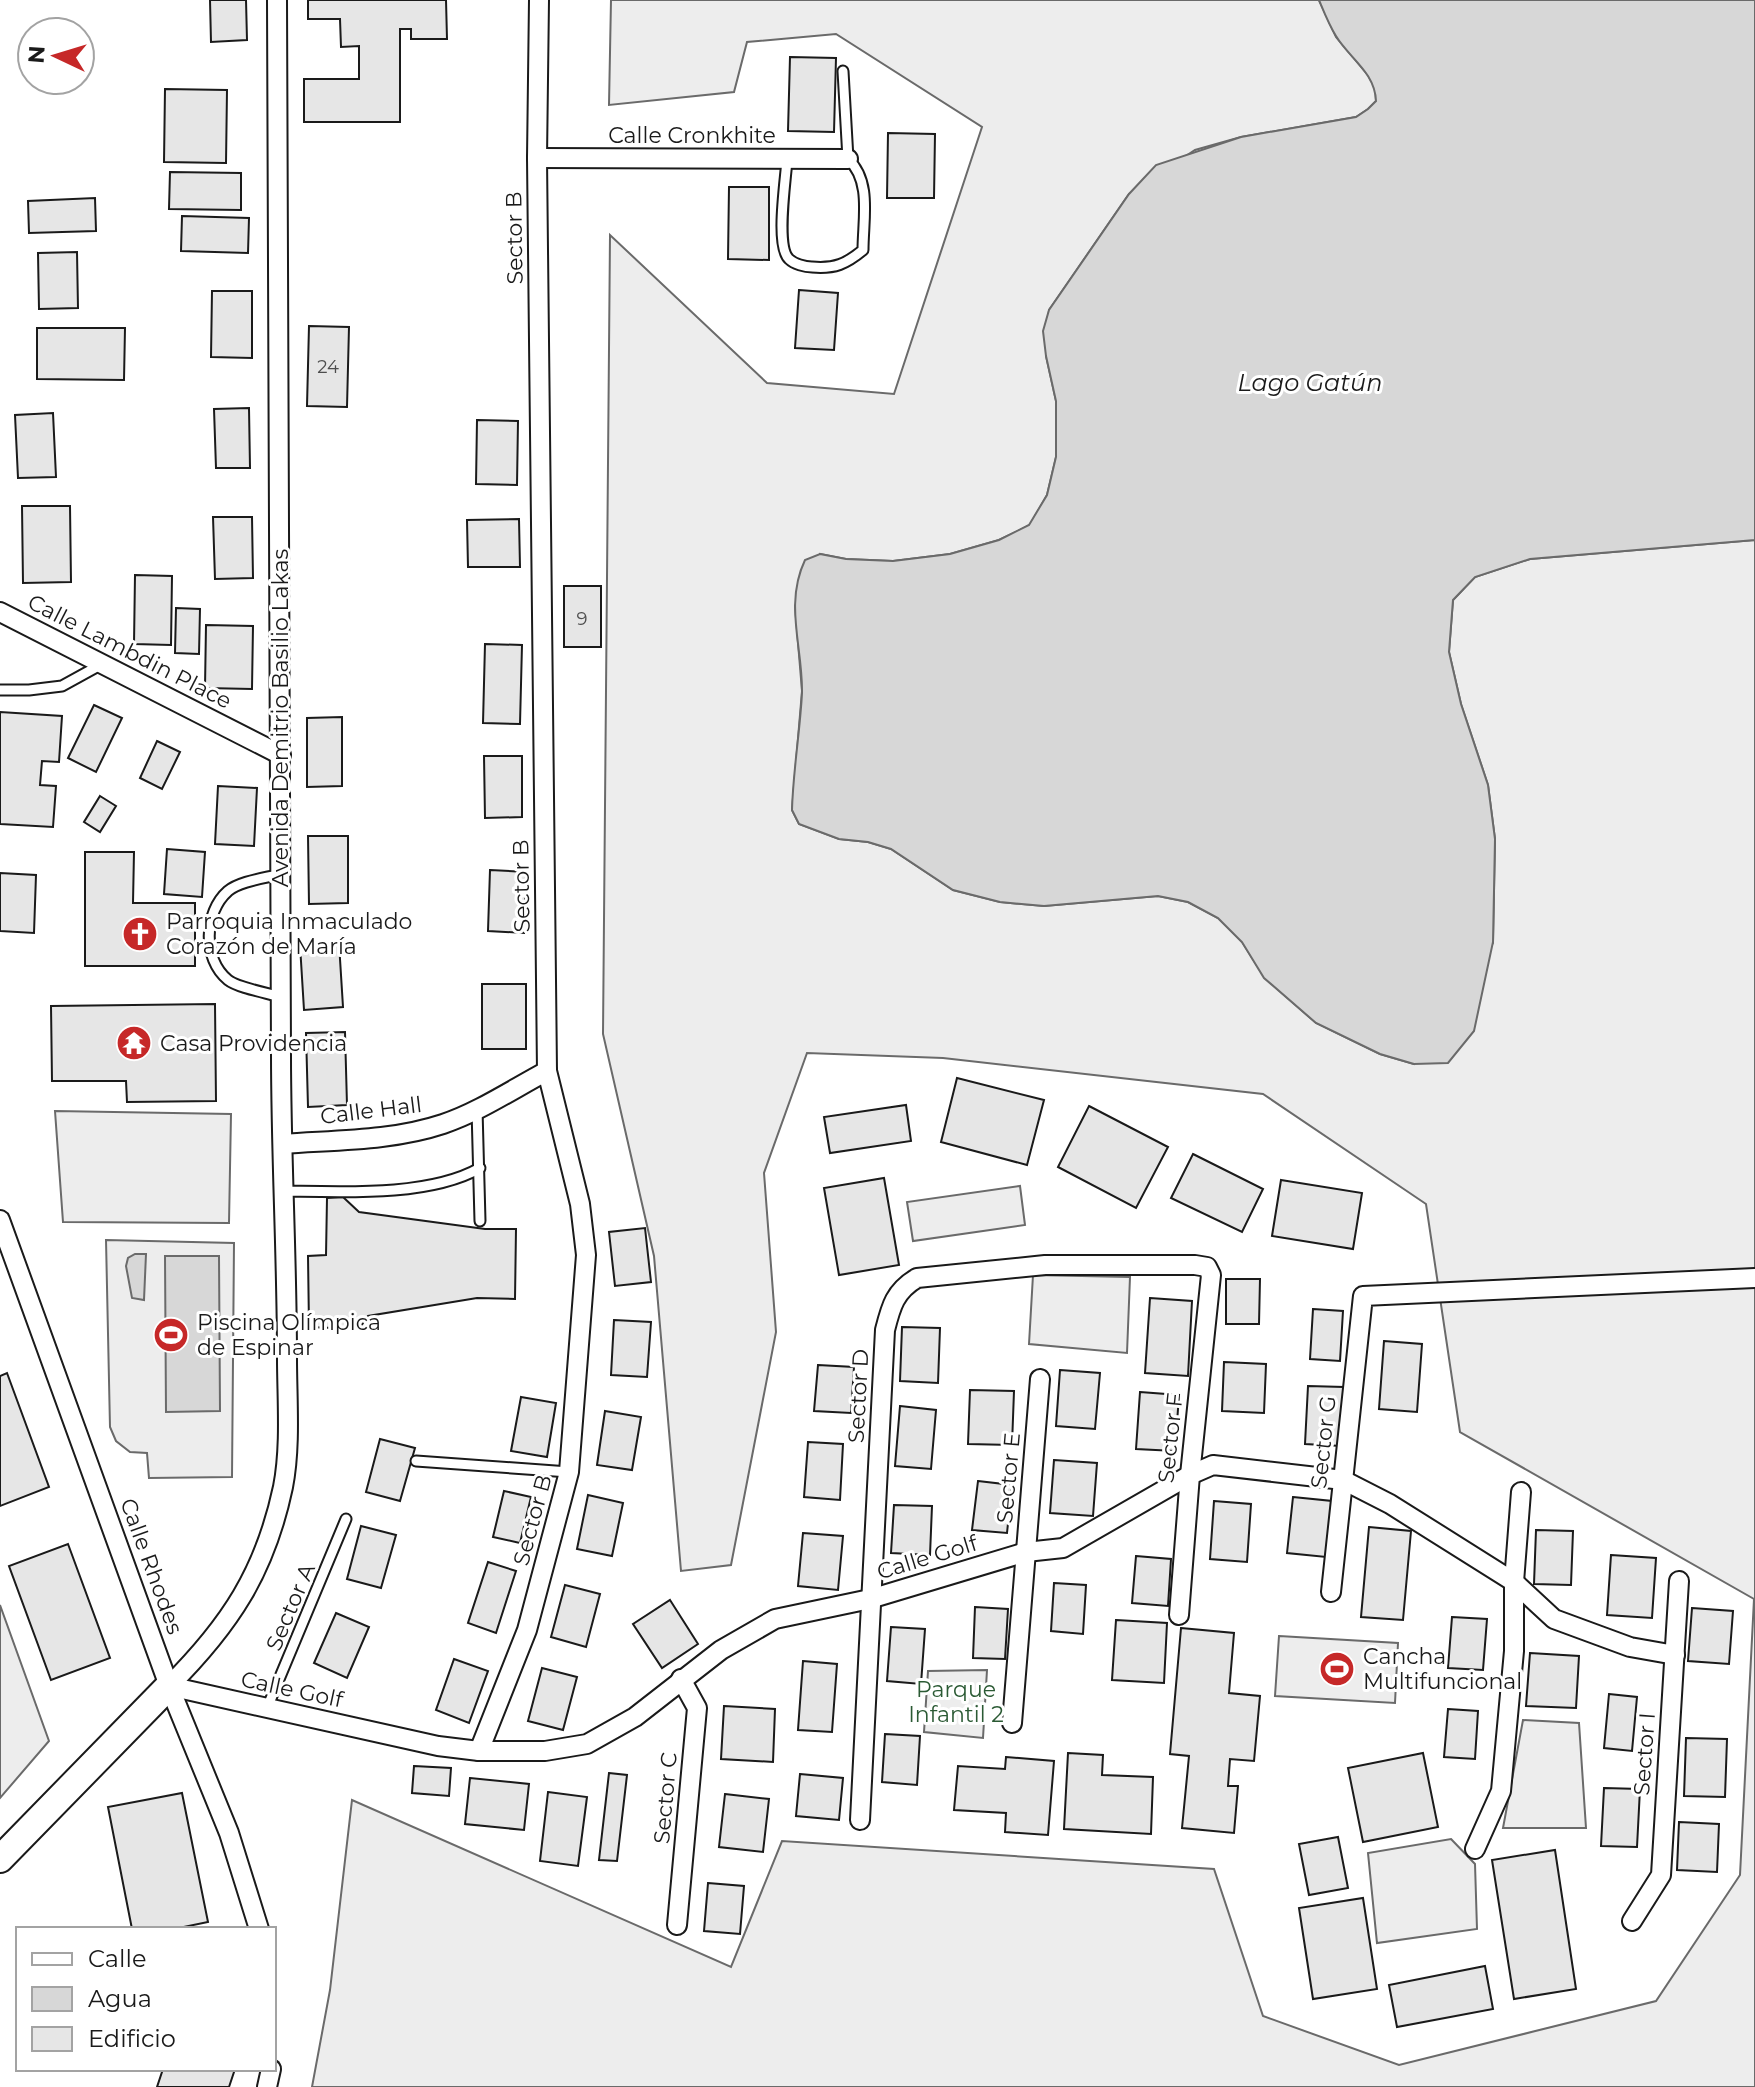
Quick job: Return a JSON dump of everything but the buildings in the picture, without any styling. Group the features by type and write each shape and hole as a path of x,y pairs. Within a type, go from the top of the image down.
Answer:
{"street":[{"name":"Avenida Demitrio Basilio Lakas","path":"0,1859 199,1656 240,1601 261,1564 284,1481 287,1327 281,997 277,0"},
{"name":"Sector B","path":"479,1751 527,1630 569,1472 586,1255 580,1204 547,1071 537,158 539,0"},
{"name":"Calle Cronkhite","path":"537,158 848,159"},
{"name":"Calle Lambdin Place","path":"0,612 281,755"},
{"name":"Calle Hall","path":"283,1144 415,1132 458,1119 547,1071"},
{"name":"Calle Rhodes","path":"0,1220 169,1686 229,1833 258,1927"},
{"name":"Sector D","path":"860,1820 885,1330 891,1303 902,1287 917,1278 1045,1265 1207,1267"},
{"name":"Sector F","path":"1179,1615 1211,1275 1207,1267"},
{"name":"Sector G","path":"1331,1592 1363,1296 1755,1278"},
{"name":"Sector E","path":"1012,1723 1040,1379"},
{"name":"Calle Golf","path":"169,1686 438,1746 479,1751 545,1751 587,1744 635,1717 721,1650 775,1619 870,1599 1026,1552 1063,1548 1213,1465 1343,1480 1390,1504 1514,1582 1554,1619 1630,1647 1675,1655"},
{"path":"1475,1849 1501,1791 1513,1664 1514,1582 1521,1492"},
{"name":"Sector I","path":"1632,1921 1661,1875 1679,1581"},
{"name":"Sector C","path":"677,1925 697,1708 681,1679"}],"lane":[{"path":"787,159 782,245 788,258 803,266 828,269 846,264 863,250 864,181 857,167 848,159 843,71"},
{"path":"0,690 62,686 102,664"},
{"path":"281,874 230,889 214,907 208,935 213,961 229,981 281,997"},
{"path":"477,1109 480,1221"},
{"path":"284,1191 421,1187 465,1176 480,1168"},
{"path":"416,1461 569,1472"},
{"name":"Sector A","path":"267,1708 346,1519"}],"shaded area":[{"path":"611,0 1319,0 1336,37 1375,88 1376,101 1356,117 1241,137 1195,150 1129,194 1049,310 1046,356 1056,401 1056,457 1047,495 1030,525 999,540 950,554 893,561 846,559 820,554 795,606 802,691 792,810 799,824 839,839 868,842 891,849 953,890 1000,902 1044,906 1158,896 1188,902 1218,918 1242,942 1265,978 1316,1023 1380,1054 1414,1064 1493,943 1495,839 1488,785 1461,704 1449,652 1453,600 1475,577 1530,559 1755,540 1755,2087 312,2087 330,1990 352,1800 731,1967 782,1841 1214,1869 1263,2016 1399,2065 1656,2001 1740,1875 1754,1599 1460,1432 1426,1204 1263,1094 943,1058 807,1053 764,1173 776,1332 731,1565 681,1571 654,1256 603,1034 610,235 767,383 894,394 982,127 836,34 747,42 734,92 609,105"},
{"path":"55,1111 231,1114 229,1223 63,1222"},
{"path":"1020,1186 1025,1225 913,1241 907,1202"},
{"name":"Piscina Olímpica de Espinar","path":"106,1240 234,1243 232,1477 149,1478 147,1453 130,1452 116,1441 110,1427"},
{"path":"1033,1275 1130,1277 1127,1353 1029,1344"},
{"path":"0,1605 49,1741 0,1798"},
{"name":"Cancha Multifuncional","path":"1279,1636 1398,1643 1395,1703 1275,1696"},
{"name":"Parque Infantil 2","path":"987,1670 983,1738 924,1732 928,1671"},
{"path":"1523,1720 1579,1723 1586,1828 1503,1828"},
{"path":"1451,1839 1475,1864 1477,1929 1377,1943 1368,1853"}],"water":[{"name":"Lago Gatún","path":"1319,0 1755,0 1755,540 1530,559 1475,577 1453,600 1449,652 1461,704 1488,785 1495,839 1493,942 1474,1031 1448,1063 1414,1064 1380,1054 1316,1023 1264,978 1242,942 1218,918 1188,902 1158,896 1044,906 1000,902 953,890 891,849 868,842 839,839 799,824 792,810 802,693 795,610 799,577 805,560 820,554 846,559 893,561 950,554 999,540 1029,525 1047,495 1056,457 1056,401 1043,331 1049,310 1129,194 1156,165 1241,137 1356,117 1376,101 1371,82 1341,44"},
{"path":"146,1254 144,1300 132,1298 126,1266 128,1258"},
{"path":"165,1256 219,1256 220,1411 166,1412"}],"place":[{"name":"Parroquia Inmaculado Corazón de María","path":"140,934"},
{"name":"Casa Providencia","path":"134,1043"},
{"name":"Piscina Olímpica de Espinar","path":"171,1335"},
{"name":"Cancha Multifuncional","path":"1337,1669"}]}
